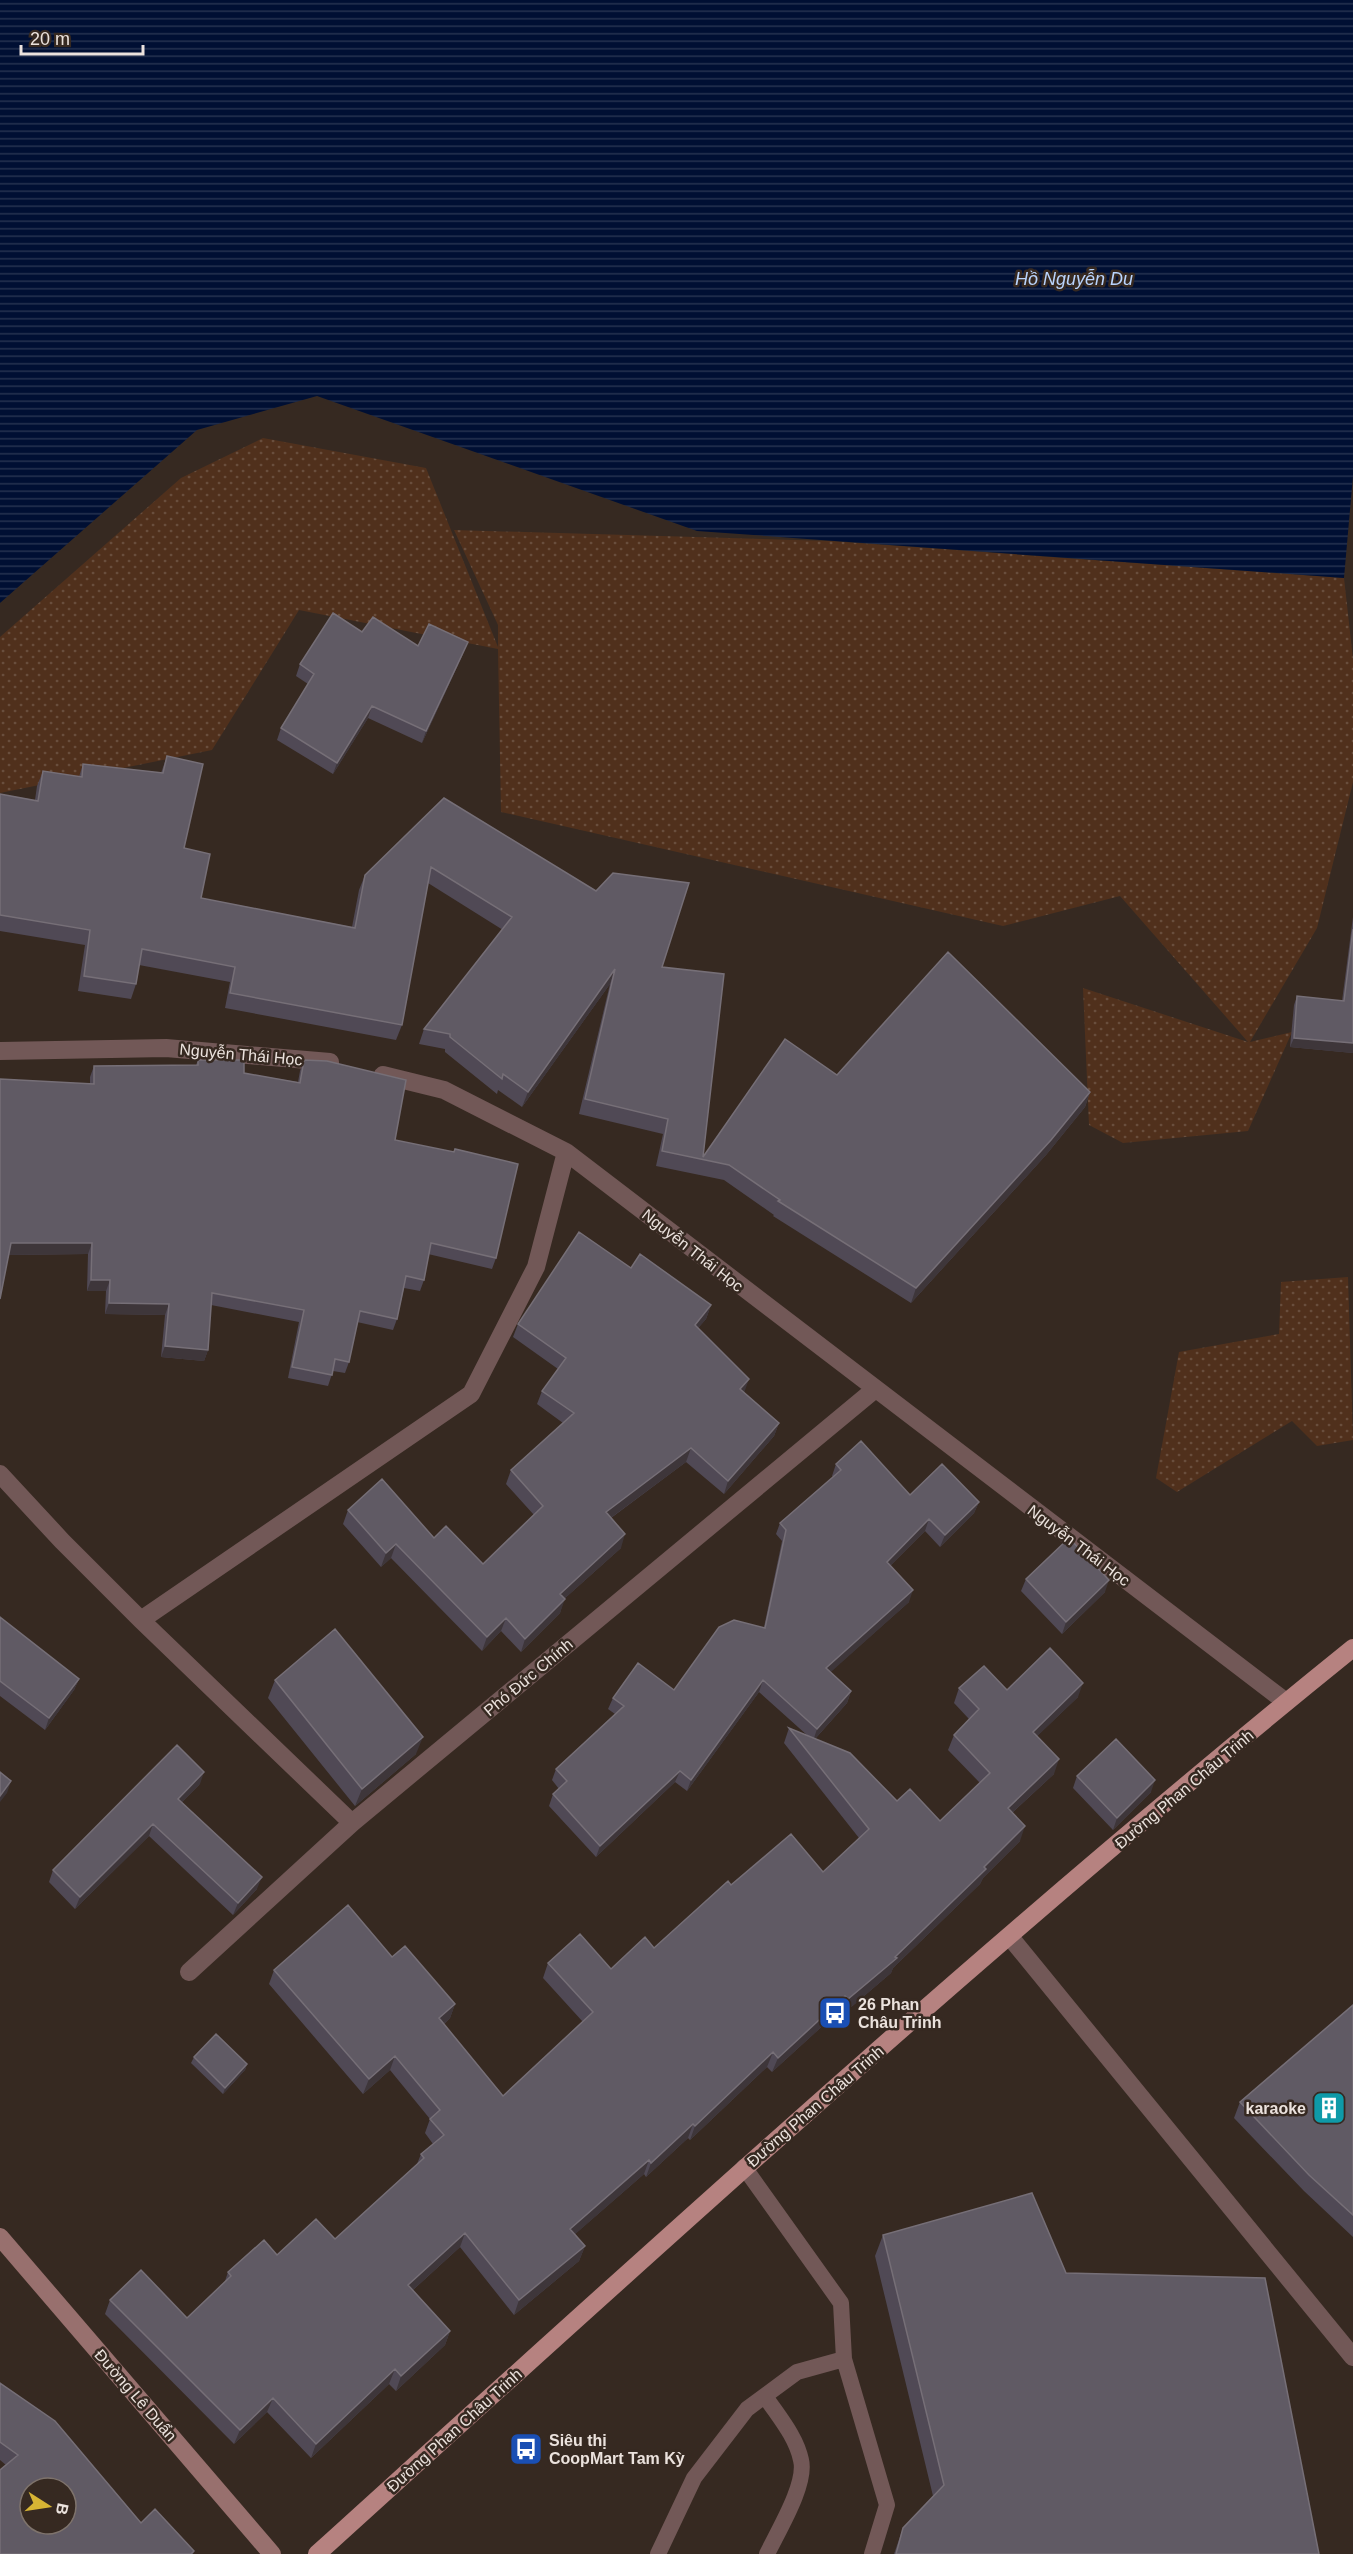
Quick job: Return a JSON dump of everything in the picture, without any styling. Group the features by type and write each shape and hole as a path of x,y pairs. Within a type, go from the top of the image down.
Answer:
{"main road":[{"name":"Đường Phan Châu Trinh","path":"317,2554 744,2167 1010,1936 1353,1648"}],"street":[{"name":"Nguyễn Thái Học","path":"0,1051 166,1048 325,1061 347,1066"},
{"name":"Nguyễn Thái Học","path":"368,1072 444,1090 566,1152 1286,1702"},
{"path":"141,1620 471,1394 536,1268 566,1152"},
{"name":"Phó Đức Chính","path":"189,1972 352,1823 874,1389"},
{"path":"0,1474 62,1541 141,1620 352,1823"},
{"path":"1010,1936 1353,2357"},
{"name":"Đường Lê Duẩn","path":"0,2237 272,2554"}],"lane":[{"path":"744,2167 841,2303 844,2359 887,2505 872,2554"},
{"path":"658,2554 694,2478 747,2409 797,2372 844,2359"},
{"path":"765,2396 792,2437 802,2461 800,2482 767,2554"}],"shaded area":[{"path":"263,438 426,468 498,647 498,625 454,530 830,541 1344,578 1353,659 1353,782 1317,928 1250,1042 1292,1032 1248,1131 1123,1143 1089,1125 1083,988 1248,1042 1120,896 1003,926 501,812 498,649 299,610 212,750 0,793 0,637 181,478"},
{"path":"1348,1277 1353,1440 1317,1446 1292,1421 1177,1492 1156,1478 1179,1352 1279,1334 1281,1282"}],"water":[{"name":"Hồ Nguyễn Du","path":"0,0 1353,0 1353,476 1344,578 697,531 317,396 197,430 0,603"}],"building":[{"path":"333,613 362,632 373,617 418,646 429,624 468,642 426,731 372,706 337,763 281,728 314,674 300,664"},
{"path":"167,756 203,764 184,848 210,854 201,898 355,928 365,875 444,798 596,891 613,873 689,883 662,967 724,974 703,1157 785,1039 837,1075 948,952 1090,1092 1051,1140 916,1288 778,1201 780,1200 729,1165 662,1151 668,1119 585,1099 615,969 528,1092 503,1074 502,1079 450,1037 450,1034 424,1029 512,917 431,867 402,1025 230,993 235,967 142,949 136,984 84,976 90,930 0,915 0,794 38,801 43,771 82,777 83,764 163,773"},
{"path":"1353,929 1353,1043 1294,1038 1297,996 1344,1001"},
{"path":"198,1060 244,1060 244,1073 300,1083 304,1060 327,1061 406,1080 395,1140 454,1152 455,1149 518,1164 496,1258 431,1243 424,1280 406,1276 397,1319 360,1311 349,1362 335,1359 332,1375 292,1367 304,1310 212,1293 208,1350 165,1346 169,1304 109,1303 110,1280 91,1280 92,1243 11,1243 0,1299 0,1079 94,1084 94,1066 198,1065"},
{"path":"579,1232 631,1268 640,1254 711,1305 695,1325 749,1379 740,1389 779,1423 728,1481 691,1448 606,1512 625,1534 560,1594 565,1599 525,1639 506,1618 487,1637 396,1544 386,1553 348,1510 382,1479 434,1538 446,1526 483,1564 543,1506 511,1470 574,1413 542,1391 566,1358 518,1324"},
{"path":"861,1441 910,1495 942,1464 979,1502 945,1535 929,1519 887,1562 913,1590 826,1668 851,1691 817,1729 763,1680 691,1780 680,1771 600,1846 553,1794 567,1781 556,1769 624,1706 613,1698 638,1663 674,1690 719,1627 734,1620 765,1628 786,1530 780,1523 841,1470 836,1464"},
{"path":"1069,1538 1109,1580 1066,1622 1026,1579"},
{"path":"0,1617 79,1679 49,1718 0,1681"},
{"path":"335,1629 423,1737 362,1789 275,1680"},
{"path":"1050,1648 1083,1683 1033,1732 1059,1759 1008,1808 1025,1826 984,1867 986,1869 895,1957 897,1958 848,1999 845,1996 778,2058 773,2052 695,2126 693,2124 651,2163 649,2160 570,2229 585,2246 519,2300 465,2233 408,2285 450,2331 401,2376 395,2369 316,2444 273,2398 240,2430 110,2300 141,2270 187,2318 231,2276 228,2272 264,2240 277,2255 316,2219 335,2239 424,2158 421,2154 444,2135 430,2119 440,2110 395,2056 369,2079 274,1970 348,1905 392,1957 405,1946 455,2004 439,2018 503,2096 593,2012 548,1963 580,1934 611,1969 645,1937 654,1948 728,1881 731,1885 791,1834 823,1872 869,1829 789,1728 850,1753 897,1801 910,1789 940,1821 990,1773 954,1735 979,1709 959,1688 984,1666 1007,1690"},
{"path":"1116,1739 1155,1780 1117,1818 1077,1776"},
{"path":"177,1745 204,1772 178,1799 262,1877 238,1903 153,1824 80,1897 53,1870"},
{"path":"0,1772 11,1781 0,1796"},
{"path":"1353,2005 1353,2215 1309,2175 1240,2102"},
{"path":"216,2034 247,2064 225,2088 194,2057"},
{"path":"1032,2193 1066,2273 1265,2278 1319,2554 896,2554 903,2528 944,2485 883,2235"},
{"path":"0,2383 55,2421 141,2523 155,2509 194,2551 191,2554 0,2554 0,2470 18,2455 0,2442"}],"place":[{"name":"26 Phan Châu Trinh","path":"835,2013"},
{"name":"karaoke","path":"1329,2108"},
{"name":"Siêu thị CoopMart Tam Kỳ","path":"526,2449"}]}
